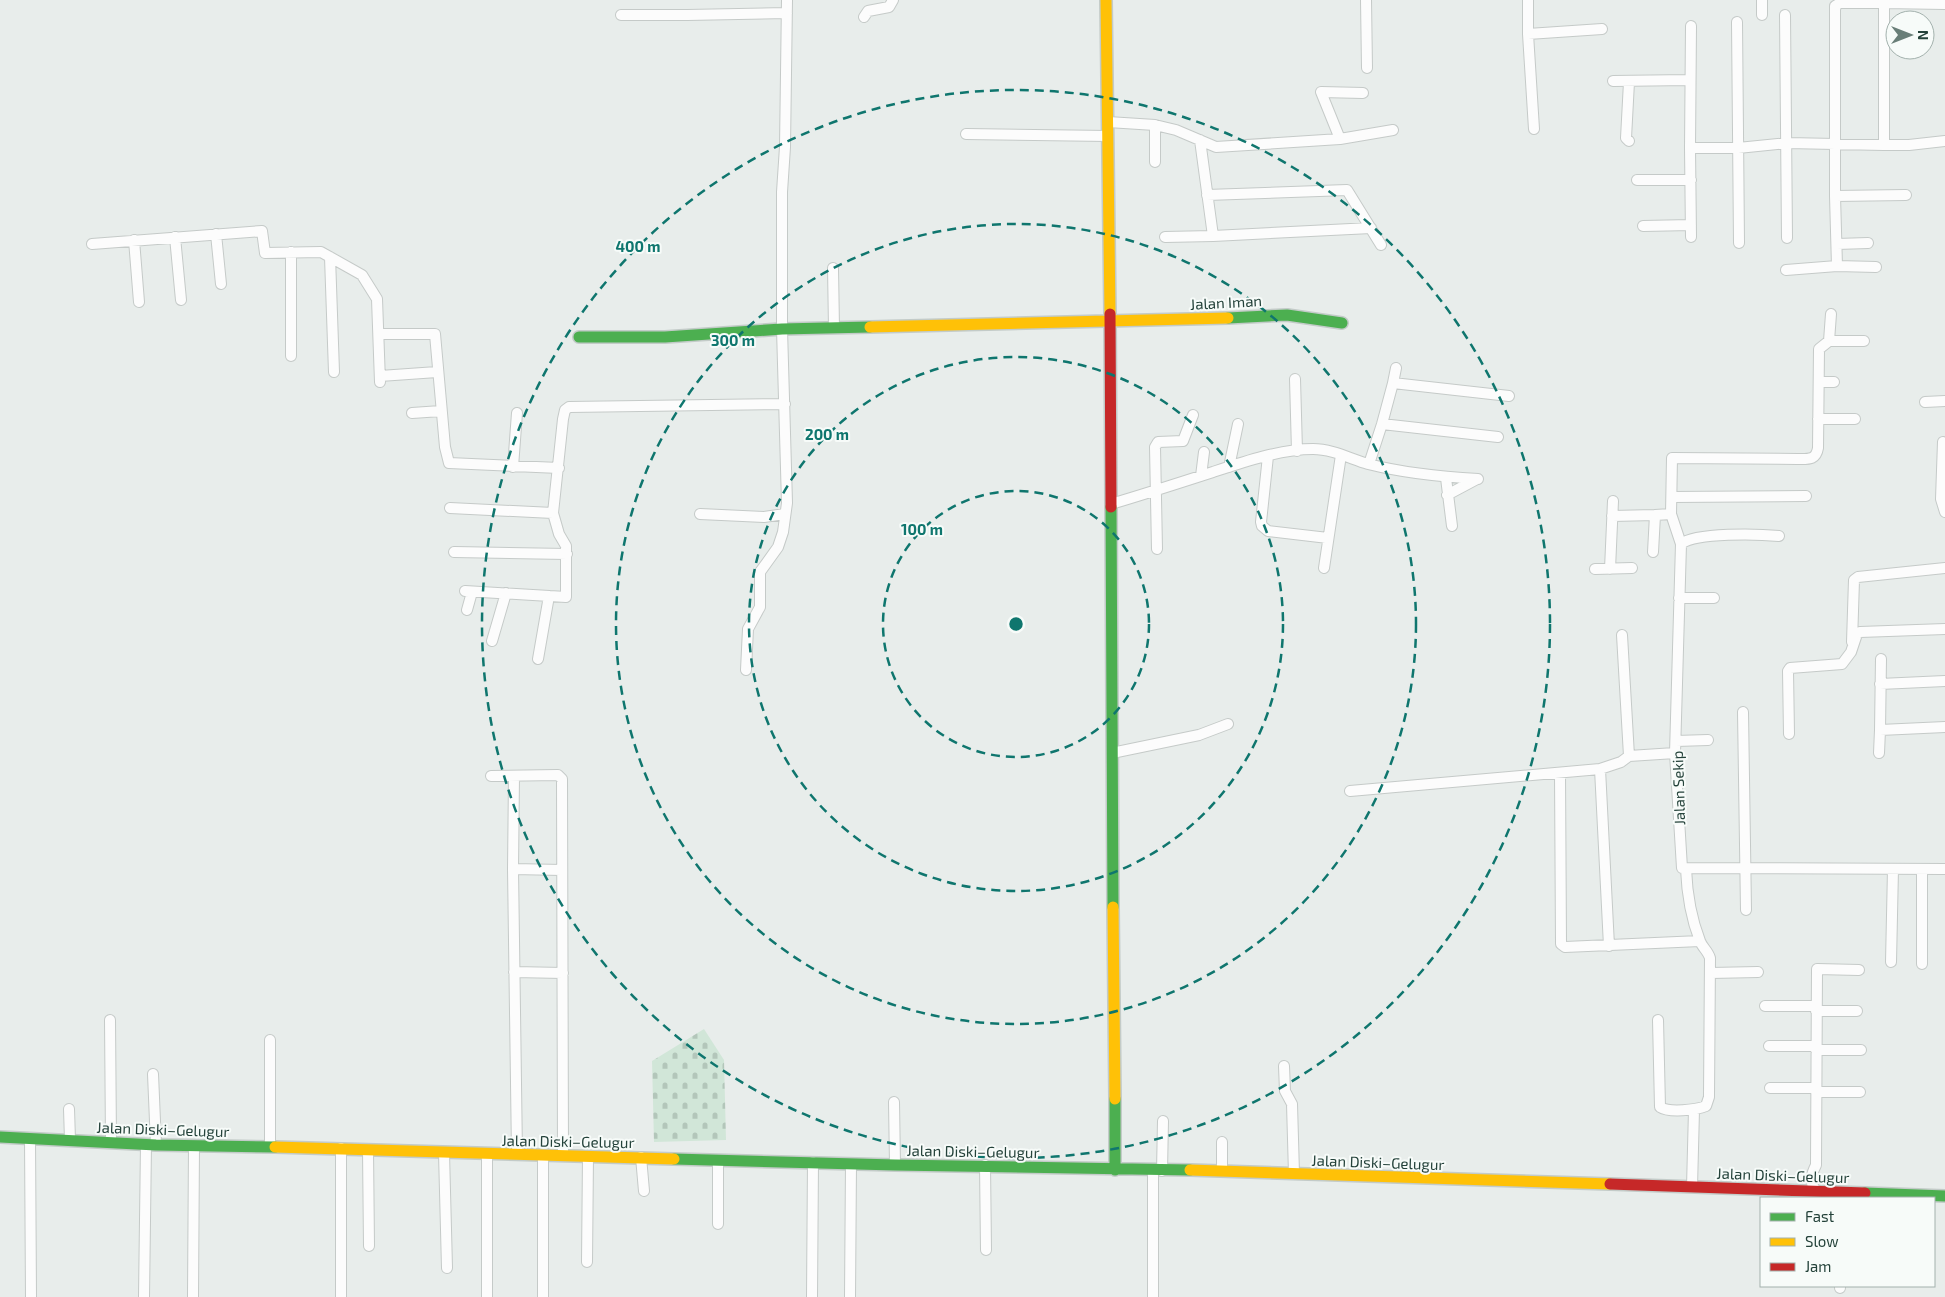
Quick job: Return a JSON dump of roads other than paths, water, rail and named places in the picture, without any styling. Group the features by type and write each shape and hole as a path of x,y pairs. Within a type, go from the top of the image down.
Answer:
{"main road":[{"path":"1106,0 1110,321 1115,1170"},
{"name":"Jalan Iman","path":"580,337 665,337 782,329 1212,320 1264,315 1288,315 1342,323"},
{"name":"Jalan Diski–Gelugur","path":"0,1137 151,1145 341,1148 444,1153 852,1164 1222,1171 1816,1191 1840,1195 1945,1196"}],"street":[{"path":"746,670 748,629 760,607 760,572 778,547 783,532 785,514 782,192 785,148 787,0"},
{"path":"864,17 868,12 889,7 893,0"},
{"path":"1366,0 1367,68"},
{"path":"1528,0 1528,34 1534,129"},
{"path":"1762,0 1762,15"},
{"path":"1837,266 1834,144 1834,6 1840,3 1890,2 1945,4"},
{"path":"1884,145 1890,2"},
{"path":"621,15 687,16 787,13"},
{"path":"1785,15 1787,238"},
{"path":"1737,22 1739,242"},
{"path":"1691,26 1689,80 1691,237"},
{"path":"1528,34 1602,29"},
{"path":"1613,81 1689,80"},
{"path":"1629,82 1626,138 1629,141"},
{"path":"1340,139 1321,92 1363,93"},
{"path":"1108,122 1155,126 1176,130 1216,148 1340,139 1393,130"},
{"path":"1155,126 1155,162"},
{"path":"966,134 1108,136"},
{"path":"1200,140 1213,236"},
{"path":"1690,148 1738,148 1787,143 1909,145 1945,141"},
{"path":"1637,180 1690,180"},
{"path":"1208,195 1347,190 1381,245"},
{"path":"1835,196 1906,195"},
{"path":"1643,226 1691,225"},
{"path":"1165,237 1371,228"},
{"path":"92,244 262,231 265,253 321,252 362,275 376,298 380,379 437,372"},
{"path":"216,234 221,284"},
{"path":"175,237 181,300"},
{"path":"134,240 140,302"},
{"path":"1837,244 1868,243"},
{"path":"291,252 291,356"},
{"path":"330,257 334,372"},
{"path":"1786,270 1837,266 1876,267"},
{"path":"834,268 834,328"},
{"path":"1829,341 1831,314"},
{"path":"379,334 435,334 446,458 449,464 559,468"},
{"path":"1779,536 1744,533 1700,538 1685,541 1681,544 1671,514 1672,458 1813,458 1817,454 1818,448 1819,349 1829,341 1864,341"},
{"path":"1369,464 1382,424 1396,368"},
{"path":"1294,379 1297,451"},
{"path":"1819,382 1834,382"},
{"path":"1392,383 1509,396"},
{"path":"1925,402 1945,401"},
{"path":"467,610 468,591 566,597 566,546 559,534 553,512 563,419 565,410 568,407 785,404"},
{"path":"412,413 441,411"},
{"path":"514,467 517,413"},
{"path":"1157,549 1156,444 1183,441 1193,415"},
{"path":"1818,419 1855,418"},
{"path":"1229,467 1238,424"},
{"path":"1382,424 1498,437"},
{"path":"1931,444 1944,442 1941,499 1945,512"},
{"path":"1111,504 1268,456 1314,449 1369,464 1446,478 1478,479 1447,495"},
{"path":"1201,476 1204,452"},
{"path":"1324,568 1341,455"},
{"path":"1268,456 1261,522 1264,529 1328,538"},
{"path":"1446,478 1452,526"},
{"path":"1672,497 1806,496"},
{"path":"1610,569 1613,501"},
{"path":"450,508 553,512"},
{"path":"700,514 764,517 785,514"},
{"path":"1612,516 1671,514"},
{"path":"1653,552 1655,515"},
{"name":"Jalan Sekip","path":"1681,544 1675,753 1681,866 1686,869"},
{"path":"454,552 567,554"},
{"path":"1595,570 1632,568"},
{"path":"1851,652 1854,580 1856,578 1860,576 1945,568"},
{"path":"492,641 506,593"},
{"path":"538,659 549,596"},
{"path":"1679,598 1714,598"},
{"path":"1789,734 1789,669 1791,667 1837,666 1845,662 1851,652 1857,634 1860,632 1945,629"},
{"path":"1622,635 1629,756"},
{"path":"1879,753 1881,659"},
{"path":"1880,684 1945,682"},
{"path":"1743,712 1747,869 1746,910"},
{"path":"1112,753 1199,734 1228,724"},
{"path":"1880,730 1945,727"},
{"path":"1676,741 1708,740"},
{"path":"1350,792 1560,774 1600,769 1621,762 1629,756 1675,753"},
{"path":"1600,769 1609,946"},
{"path":"1560,774 1561,944 1565,947 1700,941"},
{"path":"492,776 558,776 562,779 563,1155"},
{"path":"514,776 513,869 517,1154"},
{"path":"513,869 562,870"},
{"path":"1658,1020 1660,1107 1664,1110 1694,1110 1706,1106 1709,1097 1711,973 1708,953 1700,941 1688,899 1686,869 1945,869"},
{"path":"1891,962 1893,869"},
{"path":"1922,869 1922,964"},
{"path":"1816,1191 1811,1185 1811,1174 1816,1165 1817,969 1859,970"},
{"path":"514,972 563,972"},
{"path":"1711,973 1758,972"},
{"path":"1765,1006 1857,1011"},
{"path":"110,1020 112,1142"},
{"path":"270,1040 270,1147"},
{"path":"1769,1046 1860,1050"},
{"path":"1284,1066 1285,1092 1292,1104 1294,1174"},
{"path":"144,1297 153,1074"},
{"path":"1770,1088 1860,1092"},
{"path":"894,1102 895,1165"},
{"path":"69,1109 70,1140"},
{"path":"1692,1187 1694,1110"},
{"path":"1153,1297 1157,1171 1163,1121"},
{"path":"30,1138 30,1297"},
{"path":"1222,1142 1222,1171"},
{"path":"193,1297 194,1146"},
{"path":"341,1148 341,1297"},
{"path":"368,1150 369,1246"},
{"path":"444,1153 447,1268"},
{"path":"487,1154 487,1297"},
{"path":"542,1297 544,1155"},
{"path":"587,1262 588,1156"},
{"path":"641,1157 644,1190"},
{"path":"718,1160 718,1224"},
{"path":"812,1297 813,1162"},
{"path":"850,1297 852,1164"},
{"path":"986,1166 986,1250"}]}
